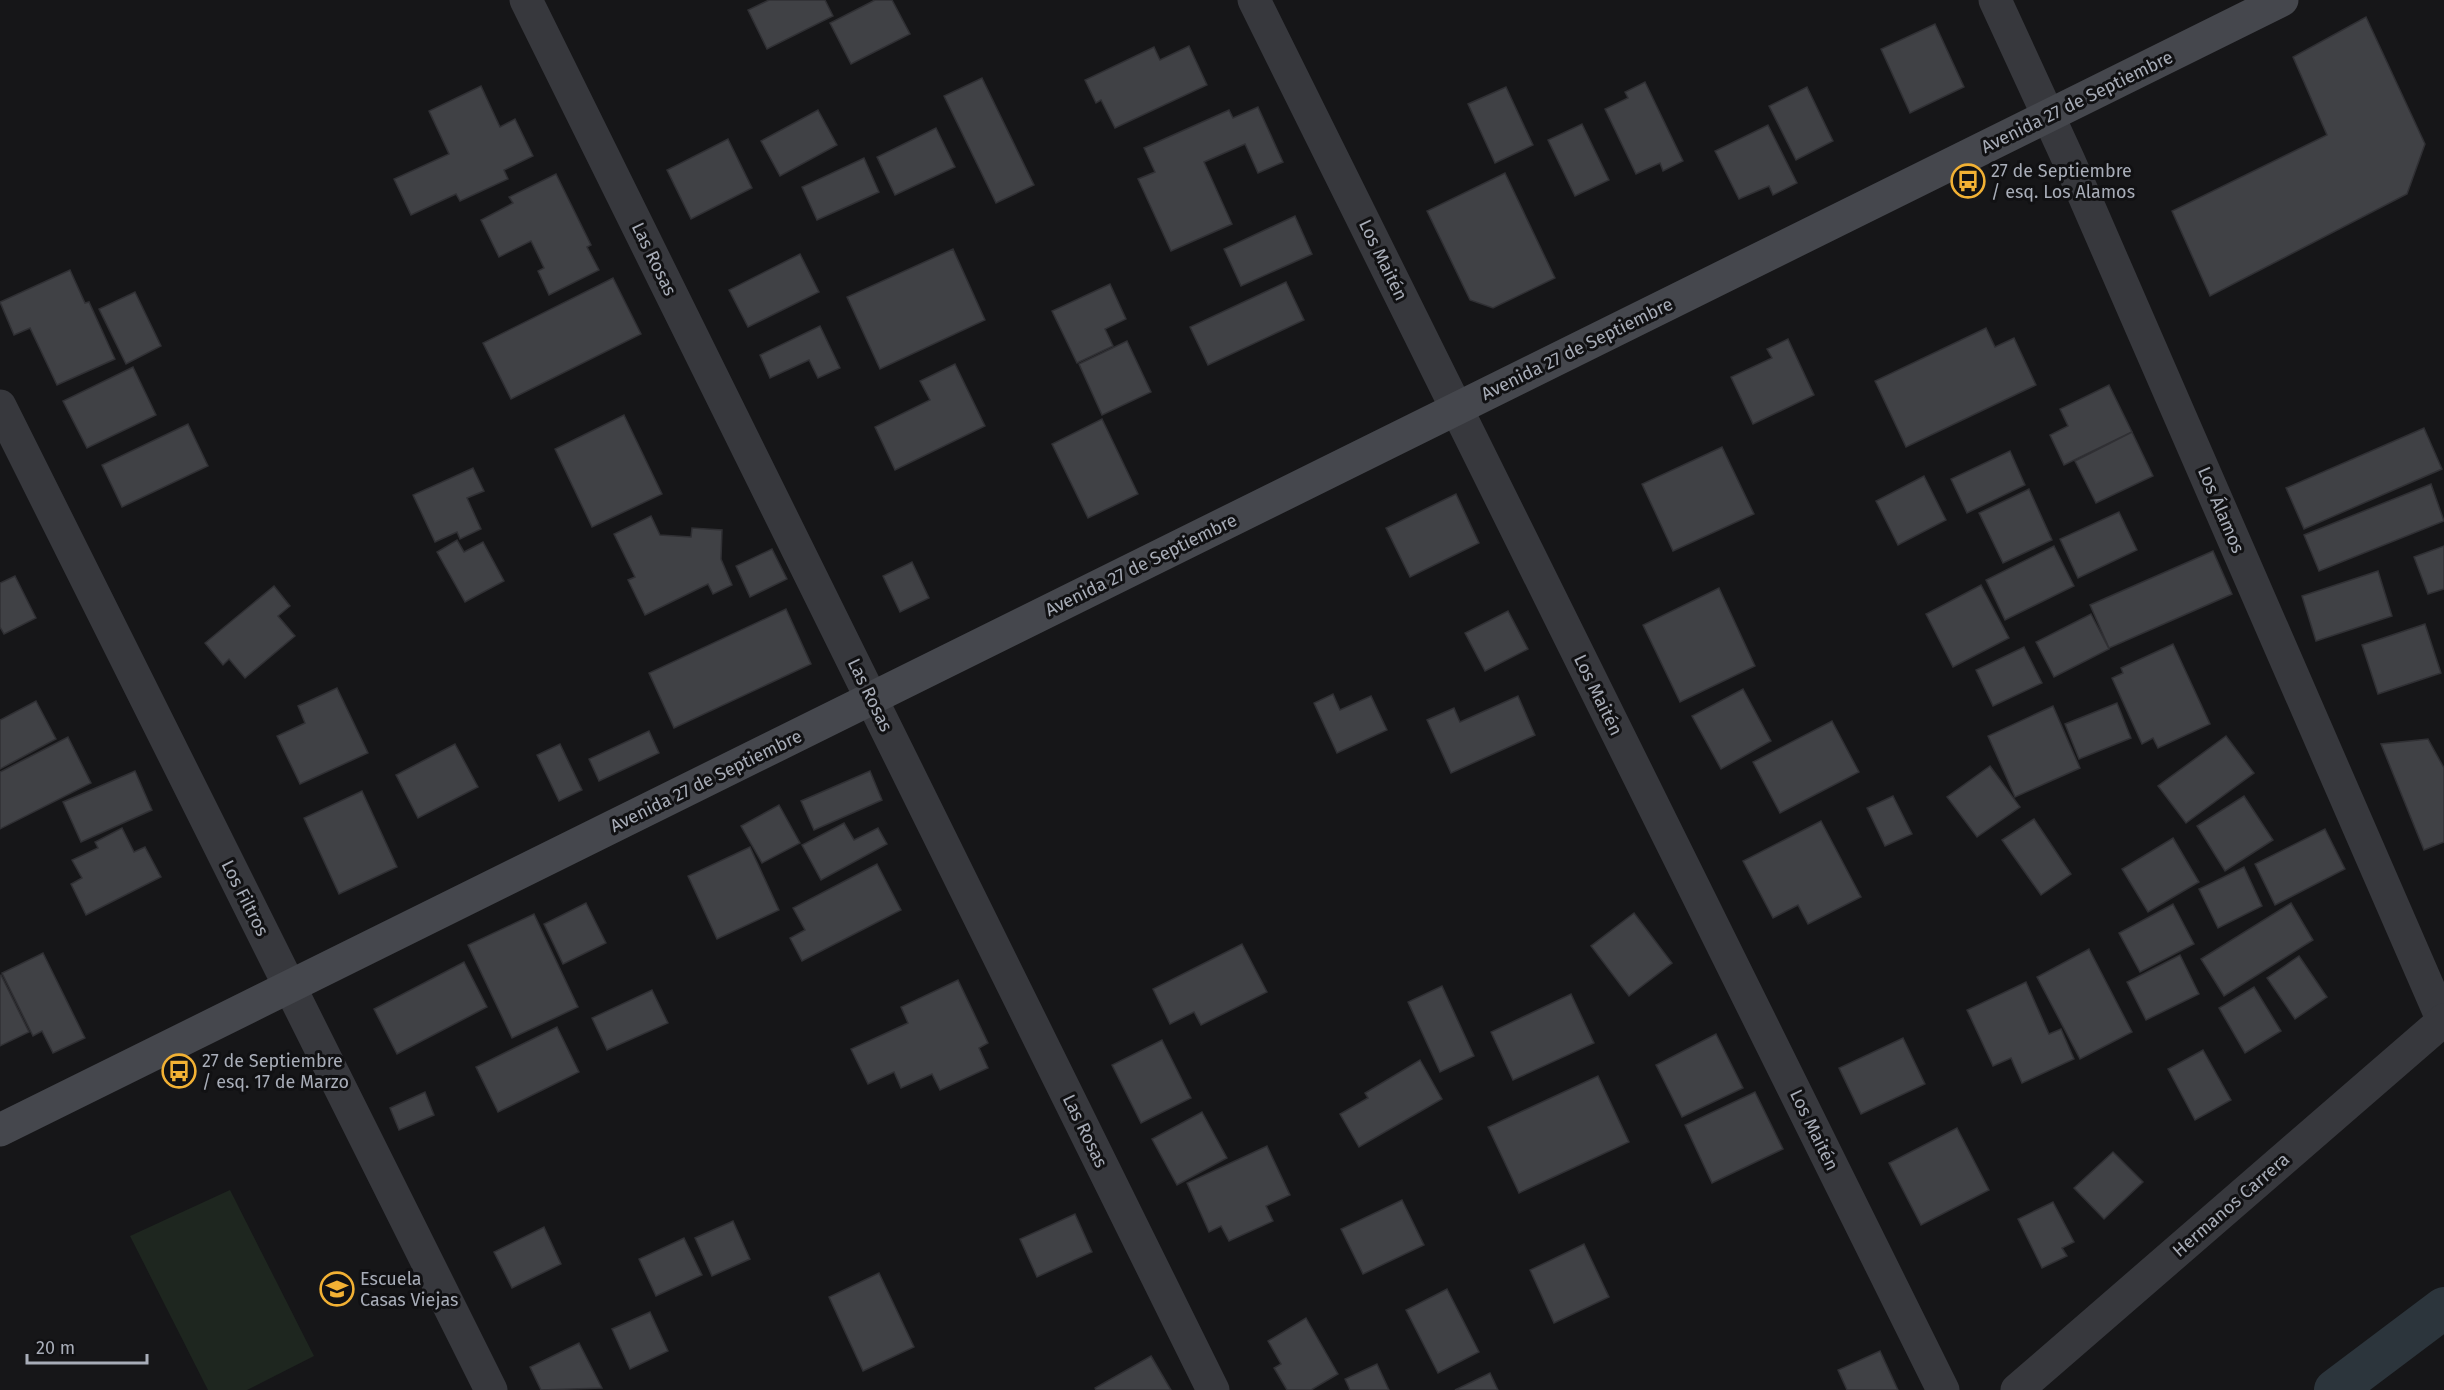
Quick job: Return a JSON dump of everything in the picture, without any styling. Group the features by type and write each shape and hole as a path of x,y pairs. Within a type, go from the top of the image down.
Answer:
{"street":[{"name":"Las Rosas","path":"526,0 1213,1390"},
{"name":"Los Maitén","path":"1254,0 1943,1390"},
{"name":"Los Álamos","path":"1995,0 2049,115 2443,1020"},
{"name":"Avenida 27 de Septiembre","path":"0,1130 2282,0"},
{"name":"Los Filtros","path":"0,406 491,1390"},
{"name":"Hermanos Carrera","path":"2018,1390 2443,1020"}],"shaded area":[{"path":"230,1190 314,1356 247,1390 208,1390 130,1236"}],"building":[{"path":"769,0 825,0 833,16 767,49 748,10"},
{"path":"875,0 892,0 910,34 851,64 830,23"},
{"path":"2366,17 2425,144 2407,194 2210,296 2172,211 2327,135 2293,57"},
{"path":"1935,24 1964,87 1910,113 1881,49"},
{"path":"1189,46 1207,85 1115,128 1101,100 1096,103 1085,80 1154,47 1160,60"},
{"path":"982,78 1034,185 996,203 944,96"},
{"path":"1645,82 1683,161 1663,171 1660,163 1636,174 1605,109 1628,98 1625,92"},
{"path":"481,86 500,127 515,119 533,156 504,170 508,179 460,201 456,194 411,215 394,179 449,154 429,111"},
{"path":"1506,87 1533,145 1495,163 1468,104"},
{"path":"1807,87 1833,141 1796,160 1769,106"},
{"path":"1258,107 1283,162 1258,173 1245,144 1204,162 1232,224 1171,251 1138,179 1155,172 1144,148 1229,110 1233,118"},
{"path":"818,110 837,145 780,176 761,141"},
{"path":"1582,124 1609,180 1575,196 1548,140"},
{"path":"1768,125 1797,183 1773,195 1769,186 1739,199 1715,151"},
{"path":"936,128 955,167 895,195 877,157"},
{"path":"728,139 752,188 691,219 667,170"},
{"path":"864,158 879,192 817,220 802,187"},
{"path":"1505,173 1555,278 1493,308 1470,300 1427,211"},
{"path":"556,174 591,245 587,247 599,270 549,295 538,271 544,268 531,241 499,257 481,220 513,203 509,197"},
{"path":"1295,216 1312,254 1241,286 1224,249"},
{"path":"953,249 985,320 880,369 847,297"},
{"path":"800,254 819,292 748,327 729,290"},
{"path":"70,270 85,303 89,302 115,359 57,385 30,328 14,335 0,302"},
{"path":"613,278 641,334 511,399 483,343"},
{"path":"1286,282 1304,320 1208,365 1190,327"},
{"path":"1110,284 1126,319 1105,329 1113,346 1077,363 1052,311"},
{"path":"135,292 161,346 126,364 99,309"},
{"path":"820,326 840,368 818,378 809,360 770,378 760,355"},
{"path":"1986,328 1995,347 2014,338 2036,385 1906,447 1875,381"},
{"path":"1788,339 1814,395 1753,424 1731,377 1772,358 1767,349"},
{"path":"1127,341 1151,392 1102,415 1079,364"},
{"path":"955,364 985,426 895,470 875,427 930,400 920,381"},
{"path":"133,367 156,415 87,448 63,401"},
{"path":"2109,385 2132,432 2064,465 2050,435 2068,426 2060,409"},
{"path":"624,415 662,494 592,527 555,449"},
{"path":"1102,419 1138,494 1088,518 1052,444"},
{"path":"188,424 208,466 122,507 102,465"},
{"path":"2424,428 2442,469 2304,529 2286,488"},
{"path":"2132,432 2153,476 2096,503 2075,461"},
{"path":"1722,447 1754,514 1673,551 1642,484"},
{"path":"2010,451 2025,485 1967,513 1951,479"},
{"path":"473,468 484,491 467,498 481,529 460,539 457,532 435,542 413,495"},
{"path":"1924,476 1946,520 1898,545 1876,501"},
{"path":"2431,484 2444,521 2319,571 2304,535"},
{"path":"2029,489 2052,540 2003,563 1979,513"},
{"path":"1456,494 1479,543 1410,577 1386,528"},
{"path":"2119,512 2137,550 2078,578 2060,539"},
{"path":"651,516 660,535 691,537 692,528 722,530 721,559 732,585 713,594 708,584 645,615 628,580 635,577 614,534"},
{"path":"457,540 464,552 483,542 504,581 465,602 437,552"},
{"path":"2054,546 2074,586 2005,620 1986,580"},
{"path":"2444,546 2444,589 2428,594 2414,557"},
{"path":"772,549 787,579 750,597 736,566"},
{"path":"2213,551 2232,594 2109,648 2090,605"},
{"path":"912,562 929,598 900,612 883,576"},
{"path":"2378,571 2392,616 2316,641 2302,596"},
{"path":"15,576 36,618 4,634 0,627 0,583"},
{"path":"1981,585 2009,638 1953,667 1926,614"},
{"path":"274,586 290,606 278,616 295,636 245,678 229,659 223,665 205,643"},
{"path":"1719,588 1755,666 1680,702 1643,625"},
{"path":"786,609 811,664 674,728 649,673"},
{"path":"1508,611 1528,649 1485,671 1465,633"},
{"path":"2091,614 2109,649 2054,677 2036,642"},
{"path":"2425,624 2441,673 2378,694 2362,645"},
{"path":"2173,644 2210,724 2158,748 2153,738 2142,744 2112,678 2123,673 2121,668"},
{"path":"2024,647 2042,683 1993,706 1976,670"},
{"path":"337,688 368,753 300,784 277,736 305,723 298,706"},
{"path":"1743,689 1771,741 1721,769 1692,716"},
{"path":"1333,694 1340,710 1371,696 1387,730 1337,753 1314,703"},
{"path":"1518,696 1535,735 1451,773 1427,720 1454,708 1460,722"},
{"path":"36,701 56,739 0,769 0,720"},
{"path":"2117,703 2131,738 2079,759 2065,724"},
{"path":"2053,706 2080,768 2015,797 1988,736"},
{"path":"1832,721 1859,772 1780,813 1753,762"},
{"path":"649,731 659,753 599,781 589,759"},
{"path":"2226,736 2254,773 2186,823 2158,786"},
{"path":"68,737 91,783 0,829 0,772"},
{"path":"2428,739 2444,768 2444,842 2424,850 2381,744"},
{"path":"455,744 478,787 418,818 396,775"},
{"path":"560,744 582,790 559,801 537,755"},
{"path":"1990,766 2020,807 1977,837 1947,797"},
{"path":"135,771 152,810 81,842 63,802"},
{"path":"870,771 882,800 814,830 801,801"},
{"path":"362,791 397,867 339,894 304,818"},
{"path":"1893,796 1912,834 1885,846 1867,808"},
{"path":"2244,796 2273,840 2225,871 2197,826"},
{"path":"779,805 800,843 762,863 741,826"},
{"path":"2034,819 2071,874 2041,895 2002,840"},
{"path":"1821,821 1861,897 1808,924 1798,905 1773,918 1743,861"},
{"path":"844,823 854,840 878,828 887,844 821,880 802,845"},
{"path":"122,828 134,852 145,847 161,877 86,915 71,884 82,878 72,860 98,848 95,842"},
{"path":"2325,829 2345,869 2275,905 2255,864"},
{"path":"2173,838 2199,882 2148,912 2122,869"},
{"path":"750,847 779,910 717,939 688,876"},
{"path":"877,864 901,910 802,961 790,938 805,930 793,908"},
{"path":"2244,867 2262,906 2218,928 2199,889"},
{"path":"586,903 606,943 563,964 544,924"},
{"path":"2291,903 2313,940 2224,996 2201,959"},
{"path":"2173,904 2194,944 2140,972 2119,933"},
{"path":"1634,913 1672,963 1629,996 1591,946"},
{"path":"534,914 578,1007 512,1038 468,945"},
{"path":"1242,944 1267,992 1201,1025 1194,1012 1170,1024 1153,989"},
{"path":"2089,949 2132,1032 2080,1059 2037,977"},
{"path":"43,953 85,1038 53,1053 42,1031 33,1036 2,973"},
{"path":"2180,955 2199,994 2146,1020 2127,982"},
{"path":"2299,956 2327,997 2295,1019 2267,978"},
{"path":"464,962 487,1007 397,1054 374,1009"},
{"path":"0,976 29,1032 0,1046"},
{"path":"958,980 988,1043 979,1048 988,1068 940,1090 932,1074 901,1088 894,1072 868,1084 851,1049 908,1023 901,1007"},
{"path":"2026,982 2049,1034 2061,1029 2074,1059 2022,1083 2011,1058 1993,1066 1967,1010"},
{"path":"1442,986 1474,1056 1440,1072 1408,1002"},
{"path":"2254,987 2281,1031 2245,1053 2219,1008"},
{"path":"652,990 668,1023 607,1050 592,1018"},
{"path":"1571,994 1594,1043 1513,1080 1491,1032"},
{"path":"557,1027 579,1072 498,1112 476,1067"},
{"path":"1716,1034 1743,1088 1682,1117 1656,1065"},
{"path":"1903,1038 1925,1084 1861,1114 1839,1068"},
{"path":"1162,1040 1191,1098 1141,1123 1112,1065"},
{"path":"2203,1050 2231,1100 2195,1120 2168,1069"},
{"path":"1420,1060 1442,1099 1359,1147 1340,1114 1368,1098 1365,1093"},
{"path":"1598,1076 1629,1142 1519,1193 1488,1127"},
{"path":"425,1092 434,1115 399,1130 390,1108"},
{"path":"1755,1092 1783,1149 1712,1183 1685,1125"},
{"path":"1202,1112 1227,1158 1177,1185 1152,1139"},
{"path":"1957,1128 1989,1190 1921,1225 1889,1163"},
{"path":"1267,1146 1290,1195 1266,1206 1273,1221 1229,1241 1221,1226 1209,1232 1187,1183"},
{"path":"2113,1152 2143,1182 2104,1219 2074,1188"},
{"path":"1402,1200 1424,1245 1363,1274 1341,1229"},
{"path":"2053,1202 2074,1242 2062,1248 2067,1256 2042,1268 2018,1219"},
{"path":"1075,1214 1092,1252 1037,1277 1020,1239"},
{"path":"733,1221 750,1259 712,1276 695,1238"},
{"path":"544,1227 561,1264 512,1288 494,1252"},
{"path":"684,1238 702,1275 656,1296 639,1259"},
{"path":"1584,1244 1609,1297 1554,1323 1530,1270"},
{"path":"879,1273 914,1347 863,1371 829,1297"},
{"path":"1447,1289 1479,1352 1438,1373 1406,1310"},
{"path":"650,1312 668,1351 630,1369 612,1329"},
{"path":"1306,1318 1338,1374 1311,1390 1287,1390 1274,1368 1281,1364 1268,1341"},
{"path":"579,1343 602,1388 541,1390 530,1367"},
{"path":"1880,1351 1898,1390 1847,1390 1838,1370"},
{"path":"1151,1356 1171,1390 1096,1390 1095,1388"},
{"path":"1377,1364 1389,1390 1350,1390 1345,1379"},
{"path":"1490,1373 1498,1390 1455,1390"}],"waterway":[{"path":"2335,1390 2444,1308"}],"place":[{"name":"27 de Septiembre / esq. Los Alamos","path":"1968,181"},
{"name":"27 de Septiembre / esq. 17 de Marzo","path":"179,1071"},
{"name":"Escuela Casas Viejas","path":"337,1289"}]}
